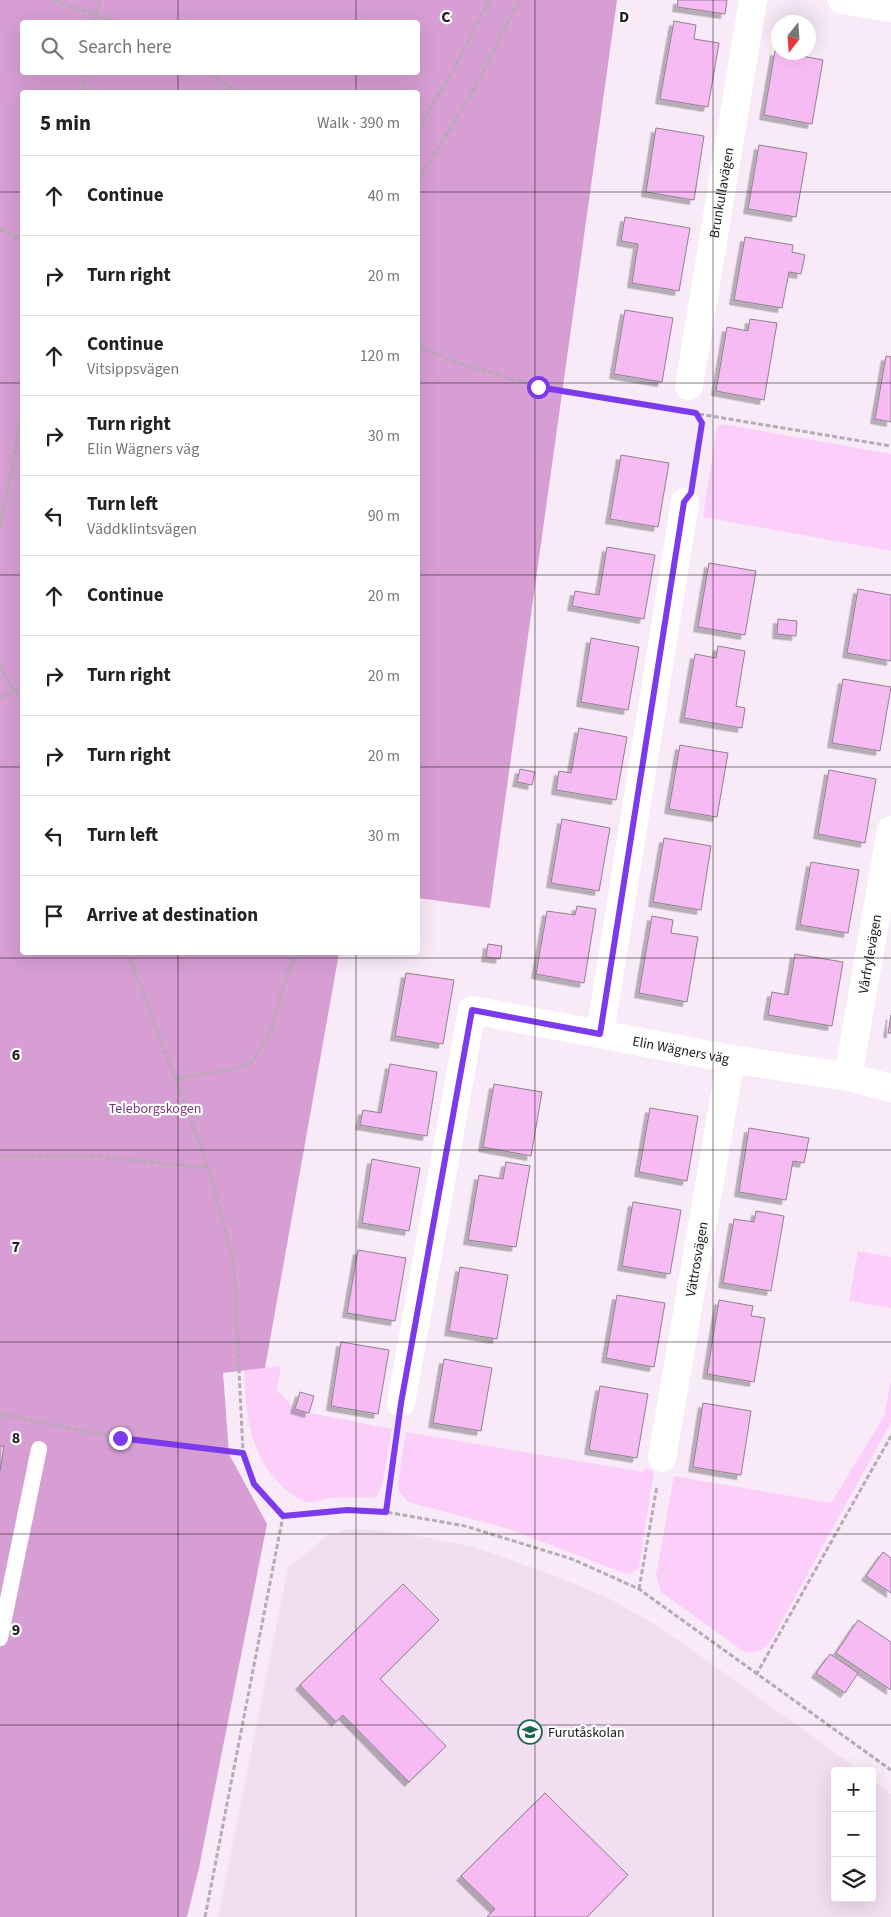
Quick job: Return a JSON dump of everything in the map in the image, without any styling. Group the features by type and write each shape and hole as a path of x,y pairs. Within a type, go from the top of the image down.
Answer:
{"street":[{"name":"Brunkullavägen","path":"688,399 753,0"},
{"path":"842,0 881,5"},
{"path":"600,1034 684,502"},
{"name":"Vårfrylevägen","path":"848,1077 891,830"},
{"name":"Elin Wägners väg","path":"401,1403 472,1010 731,1059 848,1077 891,1088"},
{"name":"Vättrosvägen","path":"662,1458 731,1059"}],"lane":[{"path":"0,1638 39,1449"}],"path":[{"path":"53,0 108,20"},
{"path":"94,20 100,0"},
{"path":"420,126 454,69 489,0"},
{"path":"420,179 478,82 519,0"},
{"path":"82,90 85,75"},
{"path":"214,75 233,90"},
{"path":"0,230 20,238"},
{"path":"420,347 456,362 538,387 676,410"},
{"path":"688,399 696,413"},
{"path":"684,502 691,493 702,423 688,399"},
{"path":"696,413 891,446"},
{"path":"0,528 20,424"},
{"path":"0,665 13,691"},
{"path":"0,696 20,689"},
{"path":"127,955 209,1168 234,1265 243,1453 254,1484 283,1516"},
{"path":"176,1078 229,1070 251,1063 272,1030 281,992 295,955"},
{"path":"0,1157 80,1155 209,1168"},
{"path":"386,1512 401,1403"},
{"path":"0,1414 120,1438 243,1453"},
{"path":"756,1675 891,1436"},
{"path":"639,1589 662,1458"},
{"path":"283,1516 347,1510 386,1512 465,1526 572,1559 639,1589 756,1675 891,1770"},
{"path":"205,1917 283,1516"}],"shaded area":[{"path":"722,424 891,454 891,551 703,517 717,426"},
{"path":"858,1251 891,1257 891,1308 849,1301"},
{"path":"281,1366 277,1389 295,1410 392,1429 382,1486 376,1497 336,1497 307,1502 298,1499 287,1491 267,1469 254,1443 250,1429 244,1370"},
{"path":"891,1380 891,1422 772,1639 766,1646 756,1652 743,1651 661,1592 656,1575 674,1476 831,1503 884,1416"},
{"path":"406,1432 644,1472 645,1468 654,1471 639,1568 630,1574 624,1573 506,1528 408,1502 399,1491 398,1483"},
{"name":"Furutåskolan","path":"349,1529 378,1530 473,1547 545,1572 608,1598 656,1625 854,1767 831,1767 831,1902 876,1902 876,1783 891,1794 891,1917 218,1917 288,1568 328,1535"}],"green space":[{"name":"Teleborgskogen","path":"0,0 617,0 490,908 420,898 420,90 20,90 20,955 339,955 265,1368 223,1373 229,1454 267,1524 199,1868 187,1917 0,1917"}],"building":[{"path":"678,0 727,0 725,14 677,7"},
{"path":"674,21 696,25 694,39 719,43 708,107 660,99"},
{"path":"773,60 823,60 812,124 764,115"},
{"path":"656,128 704,136 694,200 646,192"},
{"path":"759,145 807,153 796,217 748,209"},
{"path":"625,217 690,228 679,291 632,283 638,244 621,241"},
{"path":"745,237 793,245 792,252 805,255 801,274 789,272 782,308 734,300"},
{"path":"625,310 673,318 662,382 614,374"},
{"path":"750,319 777,323 764,400 716,391 727,327 748,331"},
{"path":"886,356 891,357 891,422 875,419"},
{"path":"621,455 669,463 658,527 610,519"},
{"path":"607,547 655,555 644,619 572,606 575,591 599,595"},
{"path":"709,563 756,571 745,635 698,627"},
{"path":"858,589 891,595 891,661 847,653"},
{"path":"778,619 797,621 796,636 777,634"},
{"path":"591,638 639,647 628,710 581,702"},
{"path":"718,646 745,651 736,706 745,708 742,728 684,718 695,654 716,658"},
{"path":"843,679 891,687 880,751 832,743"},
{"path":"579,728 627,737 616,800 556,790 559,771 571,773"},
{"path":"680,745 728,753 717,817 669,809"},
{"path":"520,769 535,772 532,785 517,782"},
{"path":"829,770 876,779 865,843 818,834"},
{"path":"562,819 610,828 599,891 551,883"},
{"path":"664,838 711,846 701,910 653,902"},
{"path":"811,862 859,870 848,933 800,925"},
{"path":"577,906 596,909 584,983 536,974 547,911 575,915"},
{"path":"652,916 673,920 671,933 698,937 687,1002 639,993"},
{"path":"488,944 502,946 500,959 486,957"},
{"path":"795,954 843,962 832,1026 768,1015 772,992 788,995"},
{"path":"406,973 454,980 443,1044 395,1036"},
{"path":"891,1015 891,1033 888,1033"},
{"path":"390,1064 437,1072 427,1136 360,1125 363,1110 381,1113"},
{"path":"494,1084 542,1092 531,1156 483,1147"},
{"path":"650,1108 698,1116 687,1181 639,1172"},
{"path":"749,1128 809,1138 804,1163 793,1161 786,1200 739,1192"},
{"path":"372,1159 420,1168 409,1231 362,1223"},
{"path":"506,1162 530,1166 516,1247 468,1240 479,1175 503,1179"},
{"path":"633,1202 681,1210 670,1274 622,1266"},
{"path":"756,1211 784,1216 771,1291 723,1283 734,1219 754,1222"},
{"path":"358,1250 406,1258 395,1321 347,1313"},
{"path":"460,1267 508,1275 497,1339 449,1331"},
{"path":"617,1295 665,1303 654,1367 606,1358"},
{"path":"719,1300 753,1306 751,1316 765,1318 754,1382 707,1374"},
{"path":"341,1342 389,1350 378,1414 331,1406"},
{"path":"444,1359 492,1368 481,1431 433,1423"},
{"path":"600,1386 648,1394 637,1458 589,1450"},
{"path":"300,1392 314,1396 309,1413 295,1409"},
{"path":"703,1403 751,1411 741,1475 693,1467"},
{"path":"0,1446 4,1446 0,1471"},
{"path":"883,1552 891,1558 891,1593 866,1576"},
{"path":"403,1584 439,1620 380,1679 446,1746 409,1782 343,1715 336,1722 300,1685"},
{"path":"858,1620 891,1642 891,1690 836,1653"},
{"path":"830,1654 858,1673 845,1693 816,1673"},
{"path":"545,1793 628,1875 587,1917 487,1917 495,1909 461,1876"}],"place":[{"name":"Furutåskolan","path":"530,1732"}],"route":[{"path":"120,1438 243,1453 254,1484 283,1516 347,1510 386,1512 401,1403 472,1010 600,1034 684,502 691,493 702,423 696,413 538,387"}]}
